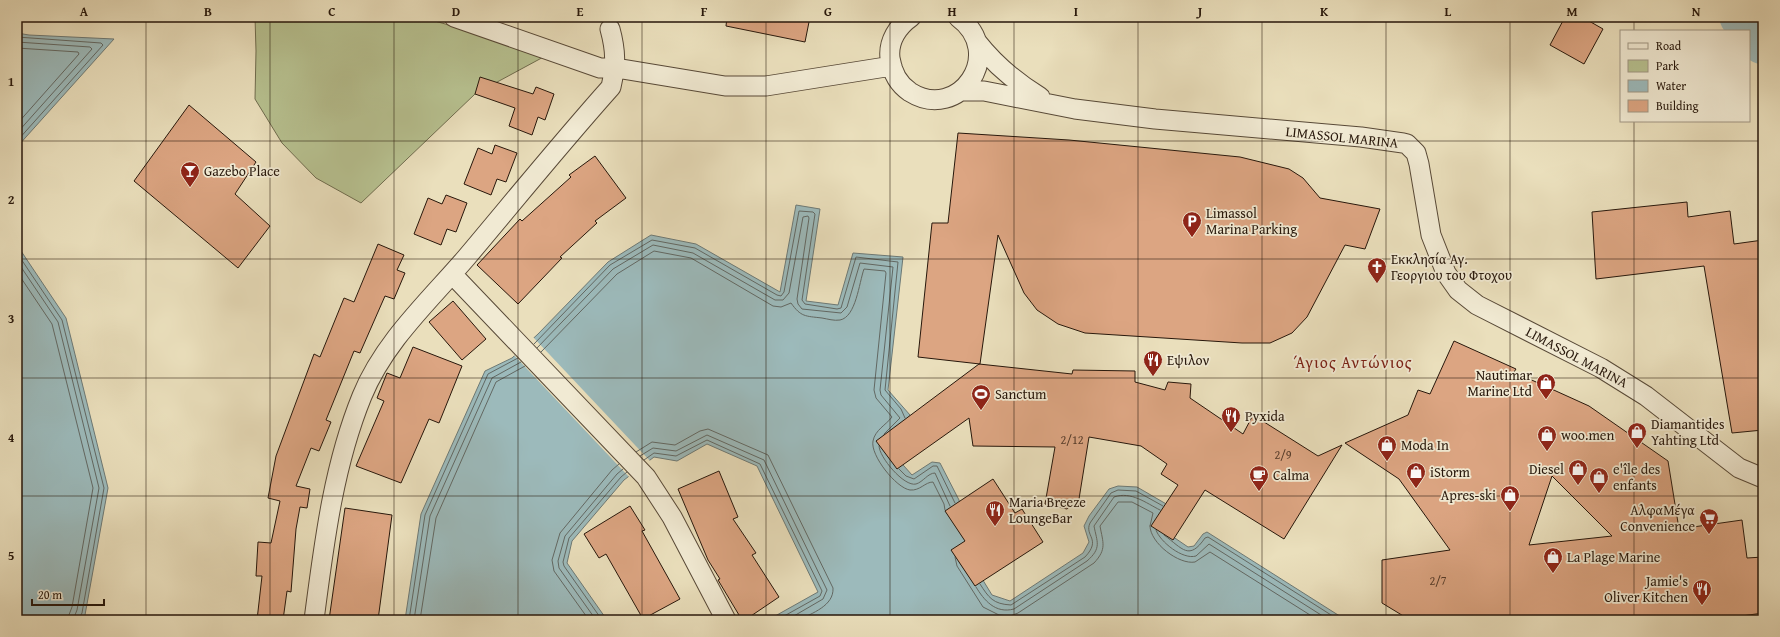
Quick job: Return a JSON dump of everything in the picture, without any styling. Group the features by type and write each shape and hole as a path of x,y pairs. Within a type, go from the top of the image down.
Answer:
{"street":[{"path":"454,17 600,68 616,68 691,82 732,86 766,86 892,66"},
{"path":"489,17 603,57 616,68"},
{"name":"LIMASSOL MARINA","path":"958,17 970,28 977,42 1002,71 1019,84 1049,102"},
{"name":"LIMASSOL MARINA","path":"907,18 893,39 890,50 892,66 902,85 921,97 941,99 960,91 970,82 976,69 979,56 977,42"},
{"path":"314,620 334,486 346,441 362,395 388,349 408,322 452,274 610,87 616,68 615,46 610,29"},
{"name":"LIMASSOL MARINA","path":"960,91 984,91 1049,102 1075,109 1147,118 1361,137 1407,144 1416,153 1419,164 1431,235 1446,273 1458,290 1478,305 1597,365 1646,396 1739,468 1763,478"},
{"path":"452,274 646,477 672,517 726,620"}],"green space":[{"path":"255,17 421,17 549,54 475,94 361,203 316,178 282,143 255,99"}],"water":[{"path":"17,33 29,35 114,39 17,147"},
{"path":"796,205 820,209 806,301 838,305 853,253 903,257 888,390 910,415 908,425 888,448 912,475 932,462 940,463 959,500 970,559 992,595 1010,601 1083,553 1089,542 1084,526 1089,516 1109,489 1118,486 1137,487 1168,505 1166,532 1188,547 1194,546 1203,534 1207,532 1346,620 768,620 818,592 757,466 707,444 677,461 654,457 624,480 572,541 567,563 607,620 405,620 421,514 485,371 512,358 538,334 608,262 651,235 696,244 780,292"},
{"path":"17,245 66,318 108,488 85,615 81,620 17,620"}],"pier":[{"path":"533,337 651,462 630,478 513,354"}],"building":[{"path":"727,17 810,17 805,42 726,26"},
{"path":"1565,17 1582,17 1603,29 1584,64 1550,45"},
{"path":"480,77 533,94 536,87 554,94 545,120 538,117 532,135 509,126 515,108 475,94"},
{"name":"Gazebo Place","path":"189,105 256,162 235,194 270,226 238,268 134,181"},
{"name":"Limassol Marina Parking","path":"958,133 1069,140 1240,157 1289,169 1303,178 1320,198 1380,209 1365,249 1345,245 1307,317 1292,333 1270,343 1242,343 1085,333 1058,324 1037,310 1024,293 998,235 980,364 918,357 932,223 948,223"},
{"path":"495,145 517,153 506,182 497,179 491,195 464,184 478,148 492,154"},
{"path":"595,156 626,198 595,221 597,223 560,257 562,258 518,304 477,265 520,219 522,221 571,177 569,175"},
{"path":"446,195 467,203 456,232 447,229 441,245 414,234 428,198 442,204"},
{"path":"1687,202 1688,217 1730,211 1734,244 1763,240 1763,430 1732,433 1704,266 1596,279 1592,212"},
{"path":"378,244 404,255 397,270 405,273 394,299 385,296 360,353 354,351 326,420 331,422 319,451 311,448 296,486 310,489 307,508 300,507 296,529 291,592 287,591 283,620 257,620 262,576 256,576 258,542 271,543 280,501 268,498 276,456 314,354 320,357 344,298 354,302"},
{"path":"453,301 486,339 462,360 429,322"},
{"path":"1454,341 1516,369 1514,372 1589,406 1668,461 1679,529 1742,520 1747,558 1763,557 1763,613 1713,620 1410,620 1382,603 1382,560 1450,550 1399,479 1345,443 1408,415 1418,390 1430,394","holes":["1552,476 1612,536 1529,545"]},
{"path":"413,347 462,366 439,423 429,419 401,483 356,466 384,401 377,398 387,373 400,378"},
{"path":"979,364 1072,374 1073,370 1135,371 1135,382 1165,390 1168,382 1191,384 1190,398 1243,434 1253,415 1318,456 1342,445 1284,539 1205,490 1173,540 1151,526 1178,485 1161,474 1167,464 1141,446 1089,437 1079,499 1067,509 1045,504 1055,447 973,446 969,418 897,469 876,441"},
{"path":"719,471 738,517 733,519 756,553 752,555 779,597 745,620 742,620 718,580 720,579 708,560 678,489"},
{"name":"Maria Breeze LoungeBar","path":"993,479 1015,513 1022,509 1043,542 975,586 951,550 965,541 945,511"},
{"path":"630,506 645,530 642,531 680,599 643,619 606,554 599,558 584,534"},
{"path":"345,508 392,515 378,620 329,620"}],"waterway":[{"path":"1741,17 1763,43"}],"place":[{"name":"Gazebo Place","path":"190,188"},
{"name":"Limassol Marina Parking","path":"1192,238"},
{"name":"Εκκλησία Αγ. Γεοργιου του Φτοχου","path":"1377,284"},
{"name":"Εψιλον","path":"1153,377"},
{"name":"Nautimar Marine Ltd","path":"1546,400"},
{"name":"Sanctum","path":"981,411"},
{"name":"Pyxida","path":"1231,433"},
{"name":"Diamantides Yahting Ltd","path":"1637,449"},
{"name":"woo.men","path":"1547,452"},
{"name":"Moda In","path":"1387,462"},
{"name":"Diesel","path":"1578,486"},
{"name":"iStorm","path":"1416,489"},
{"name":"Calma","path":"1259,492"},
{"name":"e'île des enfants","path":"1599,494"},
{"name":"Apres-ski","path":"1510,512"},
{"name":"Maria Breeze LoungeBar","path":"995,527"},
{"name":"ΑλφαMέγα Convenience","path":"1709,535"},
{"name":"La Plage Marine","path":"1553,574"},
{"name":"Jamie's Oliver Kitchen","path":"1702,606"}],"district":[{"name":"Άγιος Αντώνιος","path":"1353,362"}]}
